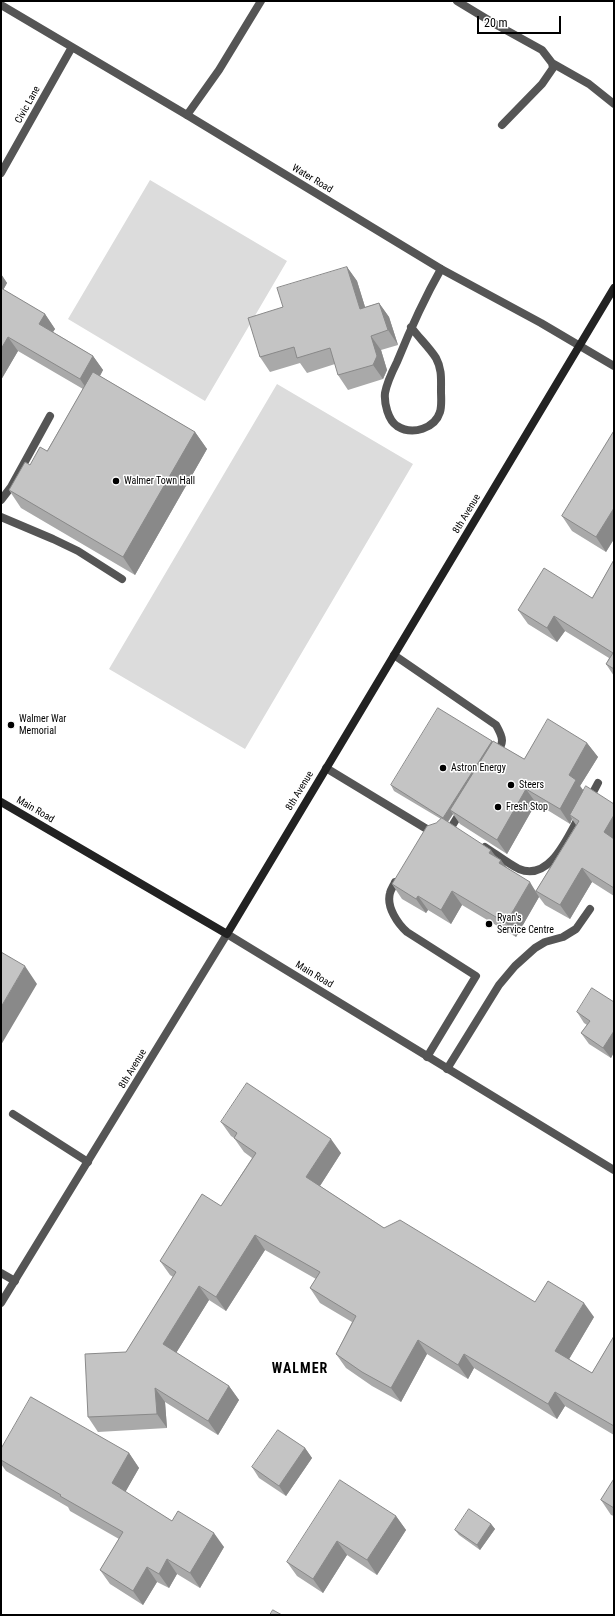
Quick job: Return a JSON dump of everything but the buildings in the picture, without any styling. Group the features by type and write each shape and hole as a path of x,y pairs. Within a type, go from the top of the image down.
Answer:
{"main road":[{"name":"8th Avenue","path":"227,934 581,346 614,288"},
{"name":"Main Road","path":"1,802 227,934"}],"street":[{"path":"187,115 220,70 261,1"},
{"path":"457,1 542,50 552,63 589,84 614,104"},
{"name":"Water Road","path":"1,5 187,115 441,269 581,346 614,366"},
{"name":"Civic Lane","path":"1,173 72,47"},
{"path":"502,125 542,84 553,68 552,63"},
{"path":"411,327 436,359 442,378 442,404 438,417 426,428 418,430 409,430 397,426 390,417 386,406 385,395 387,383 411,327 427,293 441,269"},
{"path":"1,500 11,487 50,416"},
{"path":"1,517 78,551 122,579"},
{"path":"394,655 496,725 501,734 503,745 491,764"},
{"path":"326,768 434,835 455,828 467,801"},
{"path":"478,843 518,868 526,871 540,869 546,866 560,851 598,783"},
{"path":"395,882 389,894 391,906 400,925 407,932 476,976 427,1057"},
{"path":"447,1069 499,985 515,966 535,948 545,942 563,937 576,929 590,908"},
{"name":"Main Road","path":"227,934 614,1170"},
{"name":"8th Avenue","path":"1,1303 227,934"},
{"path":"13,1114 88,1162"},
{"path":"1,1273 15,1281"}],"shaded area":[{"path":"150,180 287,261 205,401 68,319"},
{"path":"277,384 413,464 245,749 109,669"}],"place":[{"name":"Walmer Town Hall","path":"116,481"},
{"name":"Walmer War Memorial","path":"11,725"},
{"name":"Astron Energy","path":"443,768"},
{"name":"Steers","path":"511,785"},
{"name":"Fresh Stop","path":"498,807"},
{"name":"Ryan's Service Centre","path":"489,924"}],"district":[{"name":"WALMER","path":"300,1369"}]}
